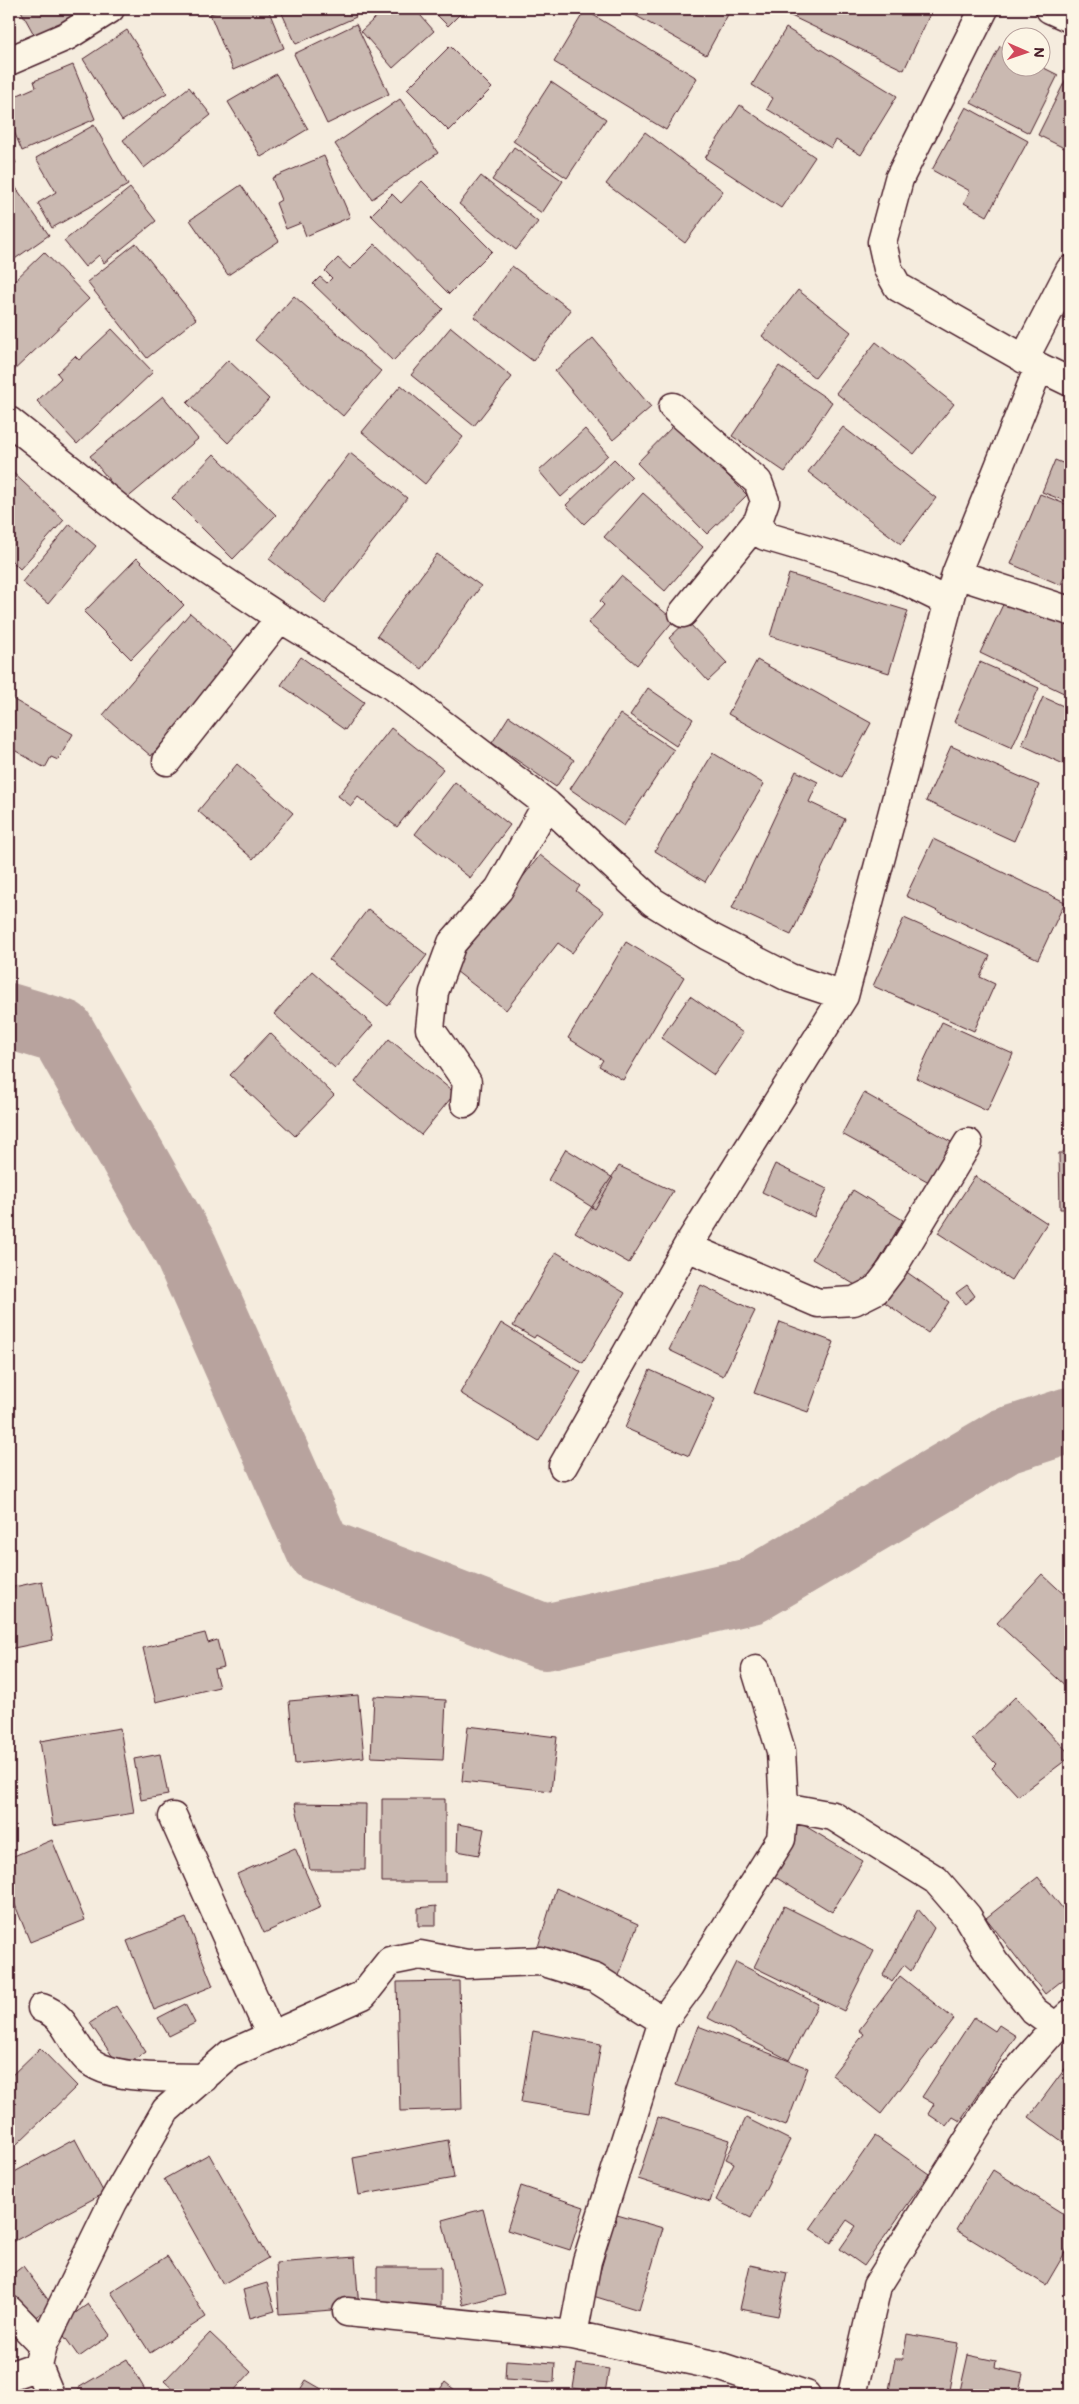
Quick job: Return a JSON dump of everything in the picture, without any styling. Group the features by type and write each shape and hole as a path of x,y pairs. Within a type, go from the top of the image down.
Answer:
{"street":[{"path":"9,61 67,36 110,9"},
{"path":"984,9 899,179 882,242 888,270 898,287 1031,363 1070,382"},
{"path":"1050,9 1070,18"},
{"path":"562,1466 687,1247 844,996 956,574 1031,363 1070,270"},
{"path":"673,407 758,482 764,501 758,521 683,613"},
{"path":"9,421 145,529 280,618 391,685 547,804 652,902 708,936 790,978 844,996"},
{"path":"758,521 765,536 887,572 948,602"},
{"path":"956,574 1070,611"},
{"path":"167,761 280,618"},
{"path":"465,1103 467,1082 430,1029 434,992 452,943 499,889 547,804"},
{"path":"687,1247 818,1302 854,1301 876,1290 892,1269 968,1143"},
{"path":"574,2335 587,2261 663,2021 690,1985 781,1839 784,1807 781,1751 756,1670"},
{"path":"784,1807 833,1816 936,1880 967,1916 994,1961 1034,2011 1063,2021 999,2091 877,2286 852,2395"},
{"path":"173,1817 271,2036"},
{"path":"9,2376 41,2355 113,2202 166,2110 230,2054 363,1995 390,1961 420,1955 467,1964 541,1961 595,1978 663,2021"},
{"path":"42,2008 54,2012 88,2060 115,2073 204,2078"},
{"path":"9,2310 41,2355 50,2395"},
{"path":"347,2312 574,2335 718,2366 806,2395"}],"building":[{"path":"20,9 91,9 37,40"},
{"path":"223,9 268,9 284,48 233,70 210,14"},
{"path":"280,9 352,9 356,17 296,44"},
{"path":"385,9 415,9 434,31 393,68 361,31"},
{"path":"431,9 465,9 448,26"},
{"path":"624,9 731,9 706,55"},
{"path":"792,9 925,9 931,12 904,70 789,15"},
{"path":"585,10 697,78 666,130 554,62"},
{"path":"356,24 389,94 327,124 294,54"},
{"path":"786,28 897,96 861,155 836,140 831,148 767,109 773,98 752,85"},
{"path":"127,30 167,93 122,121 83,59"},
{"path":"450,46 492,88 449,131 407,89"},
{"path":"1000,46 1002,47 1002,78 1052,78 1052,72 1058,75 1029,133 971,103"},
{"path":"73,65 95,119 22,151 9,119 9,99 36,87 34,81"},
{"path":"276,74 308,129 261,157 228,102"},
{"path":"1066,79 1070,81 1070,151 1038,135"},
{"path":"551,82 606,119 567,178 513,141"},
{"path":"189,87 211,115 144,168 123,140"},
{"path":"400,99 438,153 372,199 335,144"},
{"path":"740,105 815,157 781,208 705,158"},
{"path":"966,107 1028,141 987,216 964,203 970,191 932,170"},
{"path":"94,125 128,185 52,228 38,203 56,192 36,158"},
{"path":"645,132 723,191 685,243 606,184"},
{"path":"9,147 16,163 9,167"},
{"path":"514,147 563,181 542,213 492,180"},
{"path":"324,156 350,217 306,236 301,223 286,229 276,203 281,200 272,178"},
{"path":"481,176 538,222 516,250 459,204"},
{"path":"422,181 492,251 449,294 371,215 392,194 401,203"},
{"path":"14,185 49,235 9,263 9,189"},
{"path":"241,185 279,241 228,275 190,220"},
{"path":"130,188 156,221 104,263 99,255 85,267 64,241"},
{"path":"136,243 196,319 147,358 87,282"},
{"path":"375,244 443,309 393,361 313,284 320,277 327,283 332,278 325,271 338,258 350,269"},
{"path":"44,252 89,299 9,375 9,286"},
{"path":"512,266 571,310 533,361 474,317"},
{"path":"798,290 851,332 815,378 762,336"},
{"path":"294,296 381,371 343,416 255,340"},
{"path":"451,327 512,377 474,426 411,375"},
{"path":"112,329 153,372 77,444 37,401 61,378 57,373 75,356 79,360"},
{"path":"593,338 651,407 613,440 555,371"},
{"path":"876,342 954,404 914,454 836,393"},
{"path":"228,360 269,399 228,443 187,403"},
{"path":"779,366 832,402 785,472 732,436"},
{"path":"401,385 463,437 425,484 362,432"},
{"path":"163,396 198,439 125,500 90,456"},
{"path":"676,423 747,495 707,534 637,463"},
{"path":"843,427 936,498 901,544 808,472"},
{"path":"585,429 608,455 561,497 539,471"},
{"path":"350,453 407,498 325,603 269,559"},
{"path":"214,454 276,515 233,559 172,498"},
{"path":"614,459 632,477 584,524 566,505"},
{"path":"1055,460 1070,466 1070,503 1042,492"},
{"path":"9,469 64,520 20,569 9,558"},
{"path":"643,493 703,547 665,591 604,537"},
{"path":"1040,494 1070,506 1070,561 1061,585 1011,564"},
{"path":"70,524 96,546 48,604 22,582"},
{"path":"437,554 481,586 422,669 377,636"},
{"path":"137,558 184,605 131,659 84,612"},
{"path":"789,574 908,611 889,673 770,636"},
{"path":"621,576 674,620 637,665 588,623 604,605 600,601"},
{"path":"1008,594 1070,624 1070,696 980,653"},
{"path":"190,613 238,654 151,756 103,715"},
{"path":"687,621 727,663 708,681 669,638"},
{"path":"301,657 364,702 345,730 281,685"},
{"path":"757,660 871,723 842,777 728,714"},
{"path":"980,662 1039,688 1012,748 954,722"},
{"path":"648,688 693,719 676,746 630,715"},
{"path":"9,697 73,734 58,760 51,757 45,768 9,747"},
{"path":"1043,697 1070,709 1070,767 1022,745"},
{"path":"620,714 674,750 624,826 570,789"},
{"path":"509,716 574,760 556,787 492,743"},
{"path":"391,728 443,769 397,827 358,797 351,806 338,796"},
{"path":"951,746 1039,785 1014,841 926,801"},
{"path":"713,753 764,784 705,882 655,851"},
{"path":"237,764 293,813 253,859 198,811"},
{"path":"796,771 818,782 809,802 845,819 791,935 732,908"},
{"path":"455,782 510,825 470,878 415,834"},
{"path":"933,839 1065,902 1038,959 906,896"},
{"path":"540,855 580,886 576,891 604,912 572,953 558,943 506,1010 452,968"},
{"path":"368,909 427,955 388,1006 329,960"},
{"path":"904,918 990,956 980,977 995,984 974,1031 873,986"},
{"path":"626,942 684,977 623,1080 599,1066 603,1060 568,1038"},
{"path":"312,971 373,1025 335,1068 274,1014"},
{"path":"690,996 743,1033 714,1075 661,1038"},
{"path":"942,1022 1013,1054 987,1111 916,1078"},
{"path":"270,1033 334,1095 295,1136 230,1075"},
{"path":"389,1039 455,1093 421,1135 355,1082"},
{"path":"864,1093 960,1147 938,1187 842,1134"},
{"path":"566,1149 613,1178 595,1209 548,1180"},
{"path":"1059,1153 1070,1153 1070,1209 1060,1209"},
{"path":"775,1164 827,1189 814,1217 762,1192"},
{"path":"619,1166 673,1191 629,1263 575,1232"},
{"path":"975,1176 1047,1223 1011,1280 938,1233"},
{"path":"853,1190 903,1220 862,1289 812,1259"},
{"path":"556,1252 625,1293 583,1363 536,1335 534,1338 513,1326"},
{"path":"901,1268 949,1302 928,1333 880,1299"},
{"path":"701,1285 755,1311 723,1376 669,1350"},
{"path":"967,1285 975,1296 965,1304 956,1293"},
{"path":"780,1322 834,1342 808,1412 754,1393"},
{"path":"501,1323 581,1372 539,1441 460,1393"},
{"path":"650,1370 715,1399 689,1456 625,1428"},
{"path":"1042,1574 1070,1600 1070,1690 997,1623"},
{"path":"42,1581 53,1640 9,1649 9,1588"},
{"path":"205,1633 208,1643 217,1640 224,1667 214,1669 219,1687 156,1702 143,1648"},
{"path":"358,1695 364,1757 295,1764 289,1701"},
{"path":"374,1696 446,1700 443,1760 371,1757"},
{"path":"1015,1697 1070,1754 1070,1757 1018,1796 992,1768 996,1764 972,1739"},
{"path":"468,1726 557,1737 551,1791 462,1781"},
{"path":"120,1728 134,1813 53,1826 40,1741"},
{"path":"160,1754 168,1795 141,1800 134,1759"},
{"path":"382,1799 445,1799 445,1882 382,1882"},
{"path":"295,1803 366,1804 365,1870 310,1870"},
{"path":"797,1821 863,1861 832,1912 767,1872"},
{"path":"458,1824 484,1829 479,1855 457,1851"},
{"path":"52,1840 85,1920 30,1942 9,1890 9,1858"},
{"path":"295,1848 321,1907 264,1933 237,1874"},
{"path":"1038,1877 1070,1918 1070,1974 1045,1994 986,1918"},
{"path":"556,1888 638,1924 617,1981 537,1950"},
{"path":"436,1906 436,1926 418,1926 418,1908"},
{"path":"784,1906 874,1951 844,2011 754,1967"},
{"path":"918,1909 934,1928 911,1971 904,1965 892,1982 883,1975"},
{"path":"186,1918 213,1986 154,2010 127,1941"},
{"path":"736,1962 818,2004 789,2060 708,2018"},
{"path":"900,1976 954,2019 881,2114 832,2075 864,2034 859,2030"},
{"path":"459,1981 462,2109 400,2111 397,1982"},
{"path":"185,2004 195,2023 169,2036 158,2018"},
{"path":"116,2006 146,2052 121,2069 90,2023"},
{"path":"974,2017 995,2031 999,2025 1016,2036 960,2121 953,2117 946,2126 928,2114 934,2104 922,2097"},
{"path":"698,2026 808,2068 786,2126 676,2085"},
{"path":"533,2031 601,2044 589,2113 521,2102"},
{"path":"40,2048 77,2086 16,2145 9,2138 9,2078"},
{"path":"1070,2062 1070,2147 1029,2117"},
{"path":"658,2117 730,2140 710,2202 638,2179"},
{"path":"746,2118 790,2140 751,2218 716,2200 734,2163 726,2159"},
{"path":"875,2136 929,2174 864,2266 840,2249 856,2226 847,2220 831,2243 810,2229"},
{"path":"75,2139 104,2193 9,2244 9,2175"},
{"path":"448,2140 454,2178 359,2195 353,2158"},
{"path":"209,2154 268,2258 223,2284 164,2179"},
{"path":"993,2170 1070,2218 1070,2244 1046,2285 956,2230"},
{"path":"521,2186 584,2207 570,2250 507,2230"},
{"path":"483,2209 505,2294 463,2305 442,2220"},
{"path":"610,2213 663,2228 639,2310 593,2296 605,2255 599,2253"},
{"path":"167,2256 206,2317 150,2353 111,2292"},
{"path":"355,2257 359,2308 279,2314 276,2263"},
{"path":"750,2265 787,2273 778,2316 740,2309"},
{"path":"23,2266 52,2305 26,2324 9,2301 9,2277"},
{"path":"377,2267 441,2267 441,2311 377,2311"},
{"path":"267,2283 275,2311 250,2318 243,2290"},
{"path":"88,2304 110,2335 79,2357 57,2326"},
{"path":"210,2333 251,2372 230,2395 179,2395 164,2381"},
{"path":"907,2334 958,2343 948,2395 888,2395 895,2359 903,2359"},
{"path":"968,2355 996,2361 995,2368 1023,2374 1018,2395 959,2395"},
{"path":"127,2359 148,2395 82,2395 78,2388"},
{"path":"506,2360 555,2363 554,2382 505,2379"},
{"path":"577,2364 609,2369 605,2393 573,2388"},
{"path":"306,2380 332,2395 297,2395"},
{"path":"445,2382 461,2395 436,2395"}],"waterway":[{"path":"9,1016 62,1032 185,1248 319,1550 545,1637 751,1591 1005,1441 1070,1420"}]}
